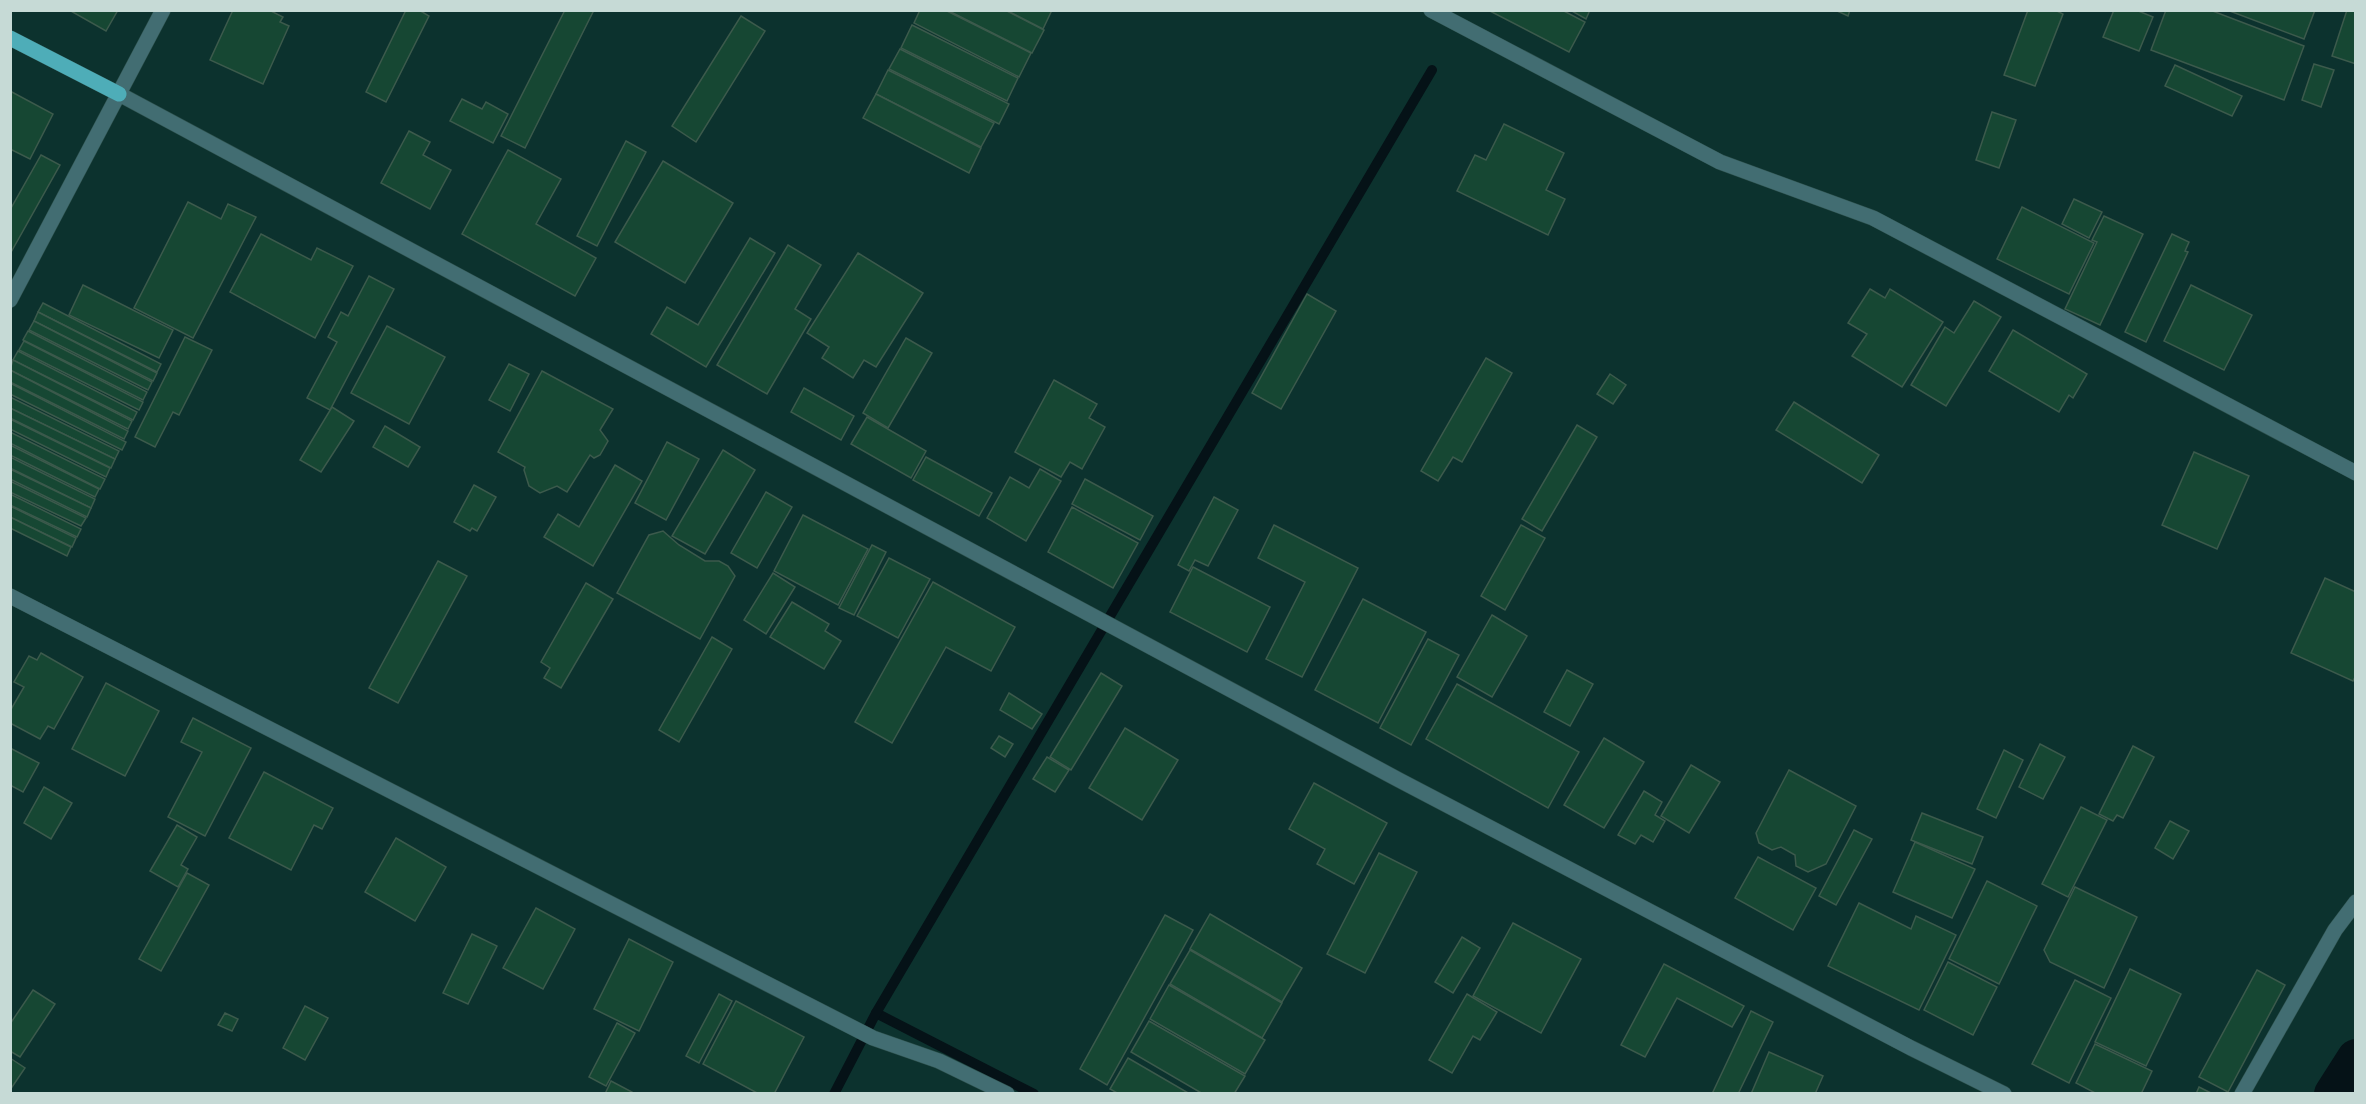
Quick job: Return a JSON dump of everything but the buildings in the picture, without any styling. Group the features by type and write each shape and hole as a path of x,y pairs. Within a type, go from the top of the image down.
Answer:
{"main road":[{"path":"10,38 119,93"}],"street":[{"path":"10,300 163,10"},
{"path":"1431,10 1720,162 1789,185 1873,218 2355,473"},
{"path":"119,93 1089,615 2004,1094"},
{"path":"10,596 873,1038 939,1061 1007,1094"},
{"path":"2242,1094 2335,930 2355,902"}],"waterway":[{"path":"834,1094 876,1013 1432,70"},
{"path":"876,1013 1034,1094"},
{"path":"2333,1094 2356,1058"}]}
